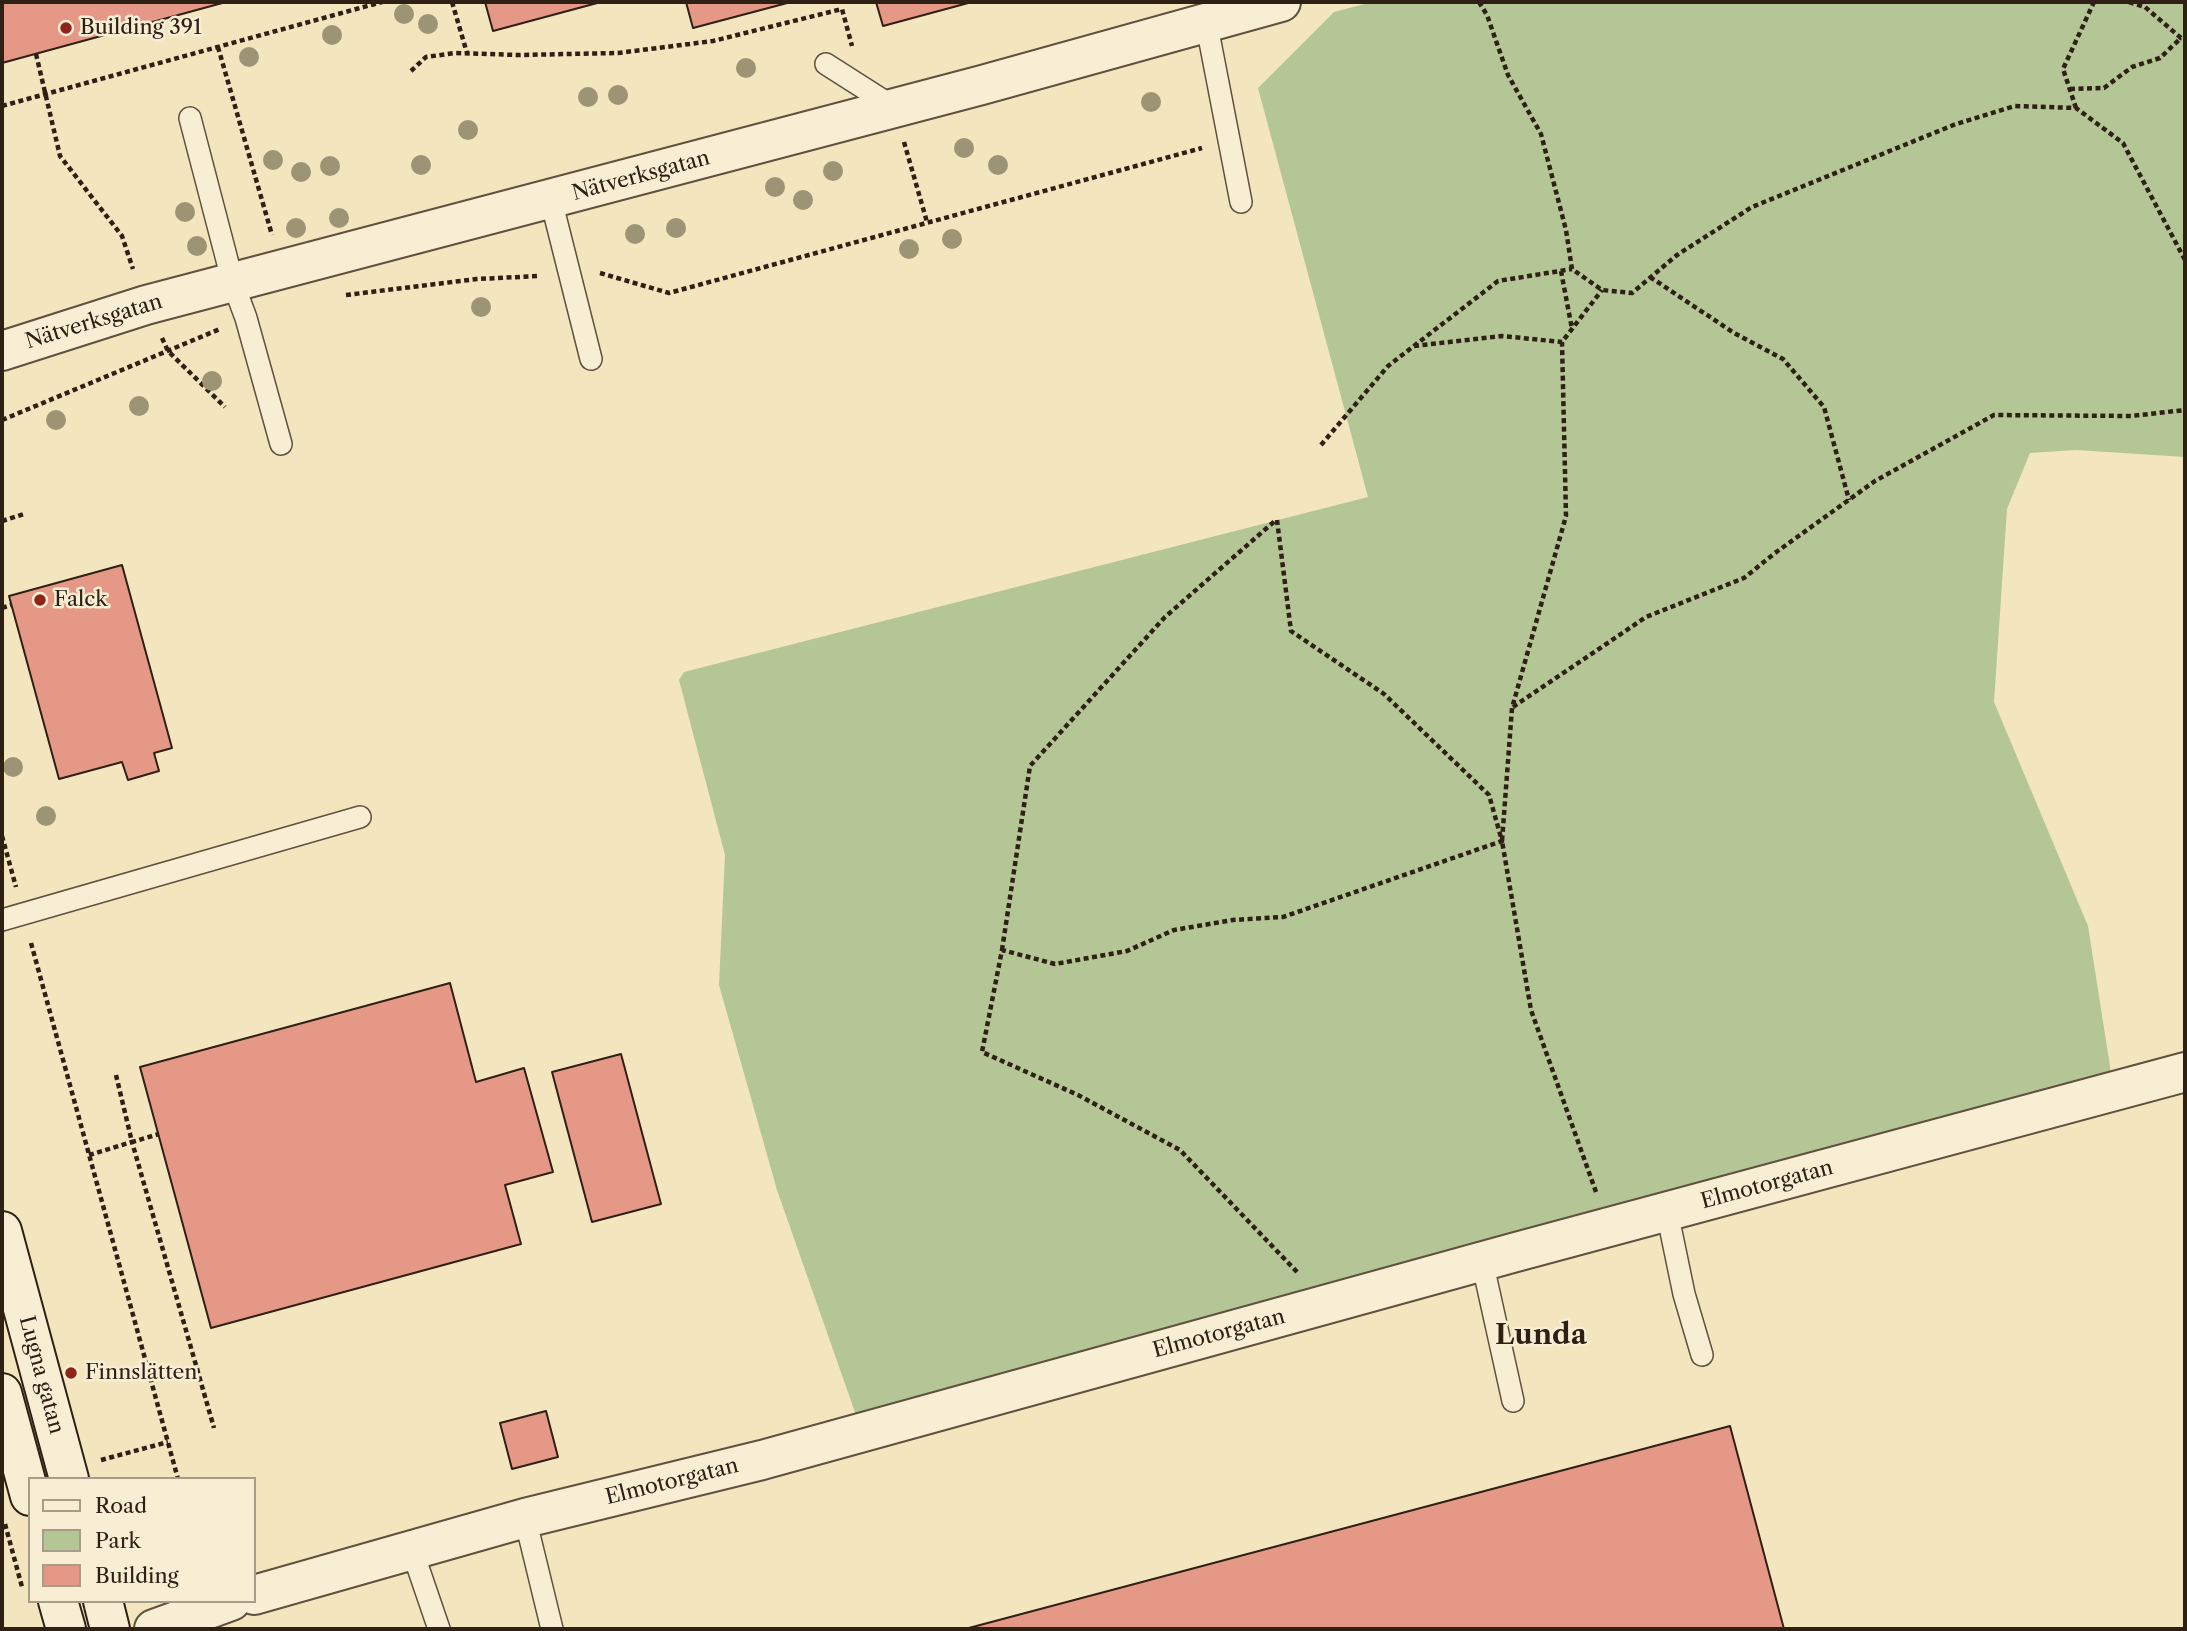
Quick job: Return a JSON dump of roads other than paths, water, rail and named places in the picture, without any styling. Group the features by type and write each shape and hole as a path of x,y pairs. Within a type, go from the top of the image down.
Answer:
{"street":[{"name":"Nätverksgatan","path":"2,351 146,305 240,300 282,270 551,200 879,98 1204,11 1281,2"},
{"name":"Elmotorgatan","path":"256,1594 525,1518 762,1460 1609,1226 2185,1072"},
{"name":"Lugna gatan","path":"2,1231 68,1477"},
{"name":"Lugna gatan","path":"2,1393 18,1510"},
{"path":"59,1603 66,1629"},
{"path":"104,1603 110,1629"},
{"path":"153,1629 225,1603"}],"lane":[{"path":"1204,11 1241,202"},
{"path":"826,64 879,98"},
{"path":"190,118 281,444"},
{"path":"551,200 591,359"},
{"path":"2,920 360,817"},
{"path":"1667,1212 1684,1294 1702,1355"},
{"path":"1482,1261 1513,1401"},
{"path":"525,1518 552,1629"},
{"path":"412,1550 439,1629"}],"place":[{"name":"Building 391","path":"66,28"},
{"name":"Falck","path":"40,600"},
{"name":"Finnslätten","path":"71,1373"}],"district":[{"name":"Lunda","path":"1541,1336"}]}
